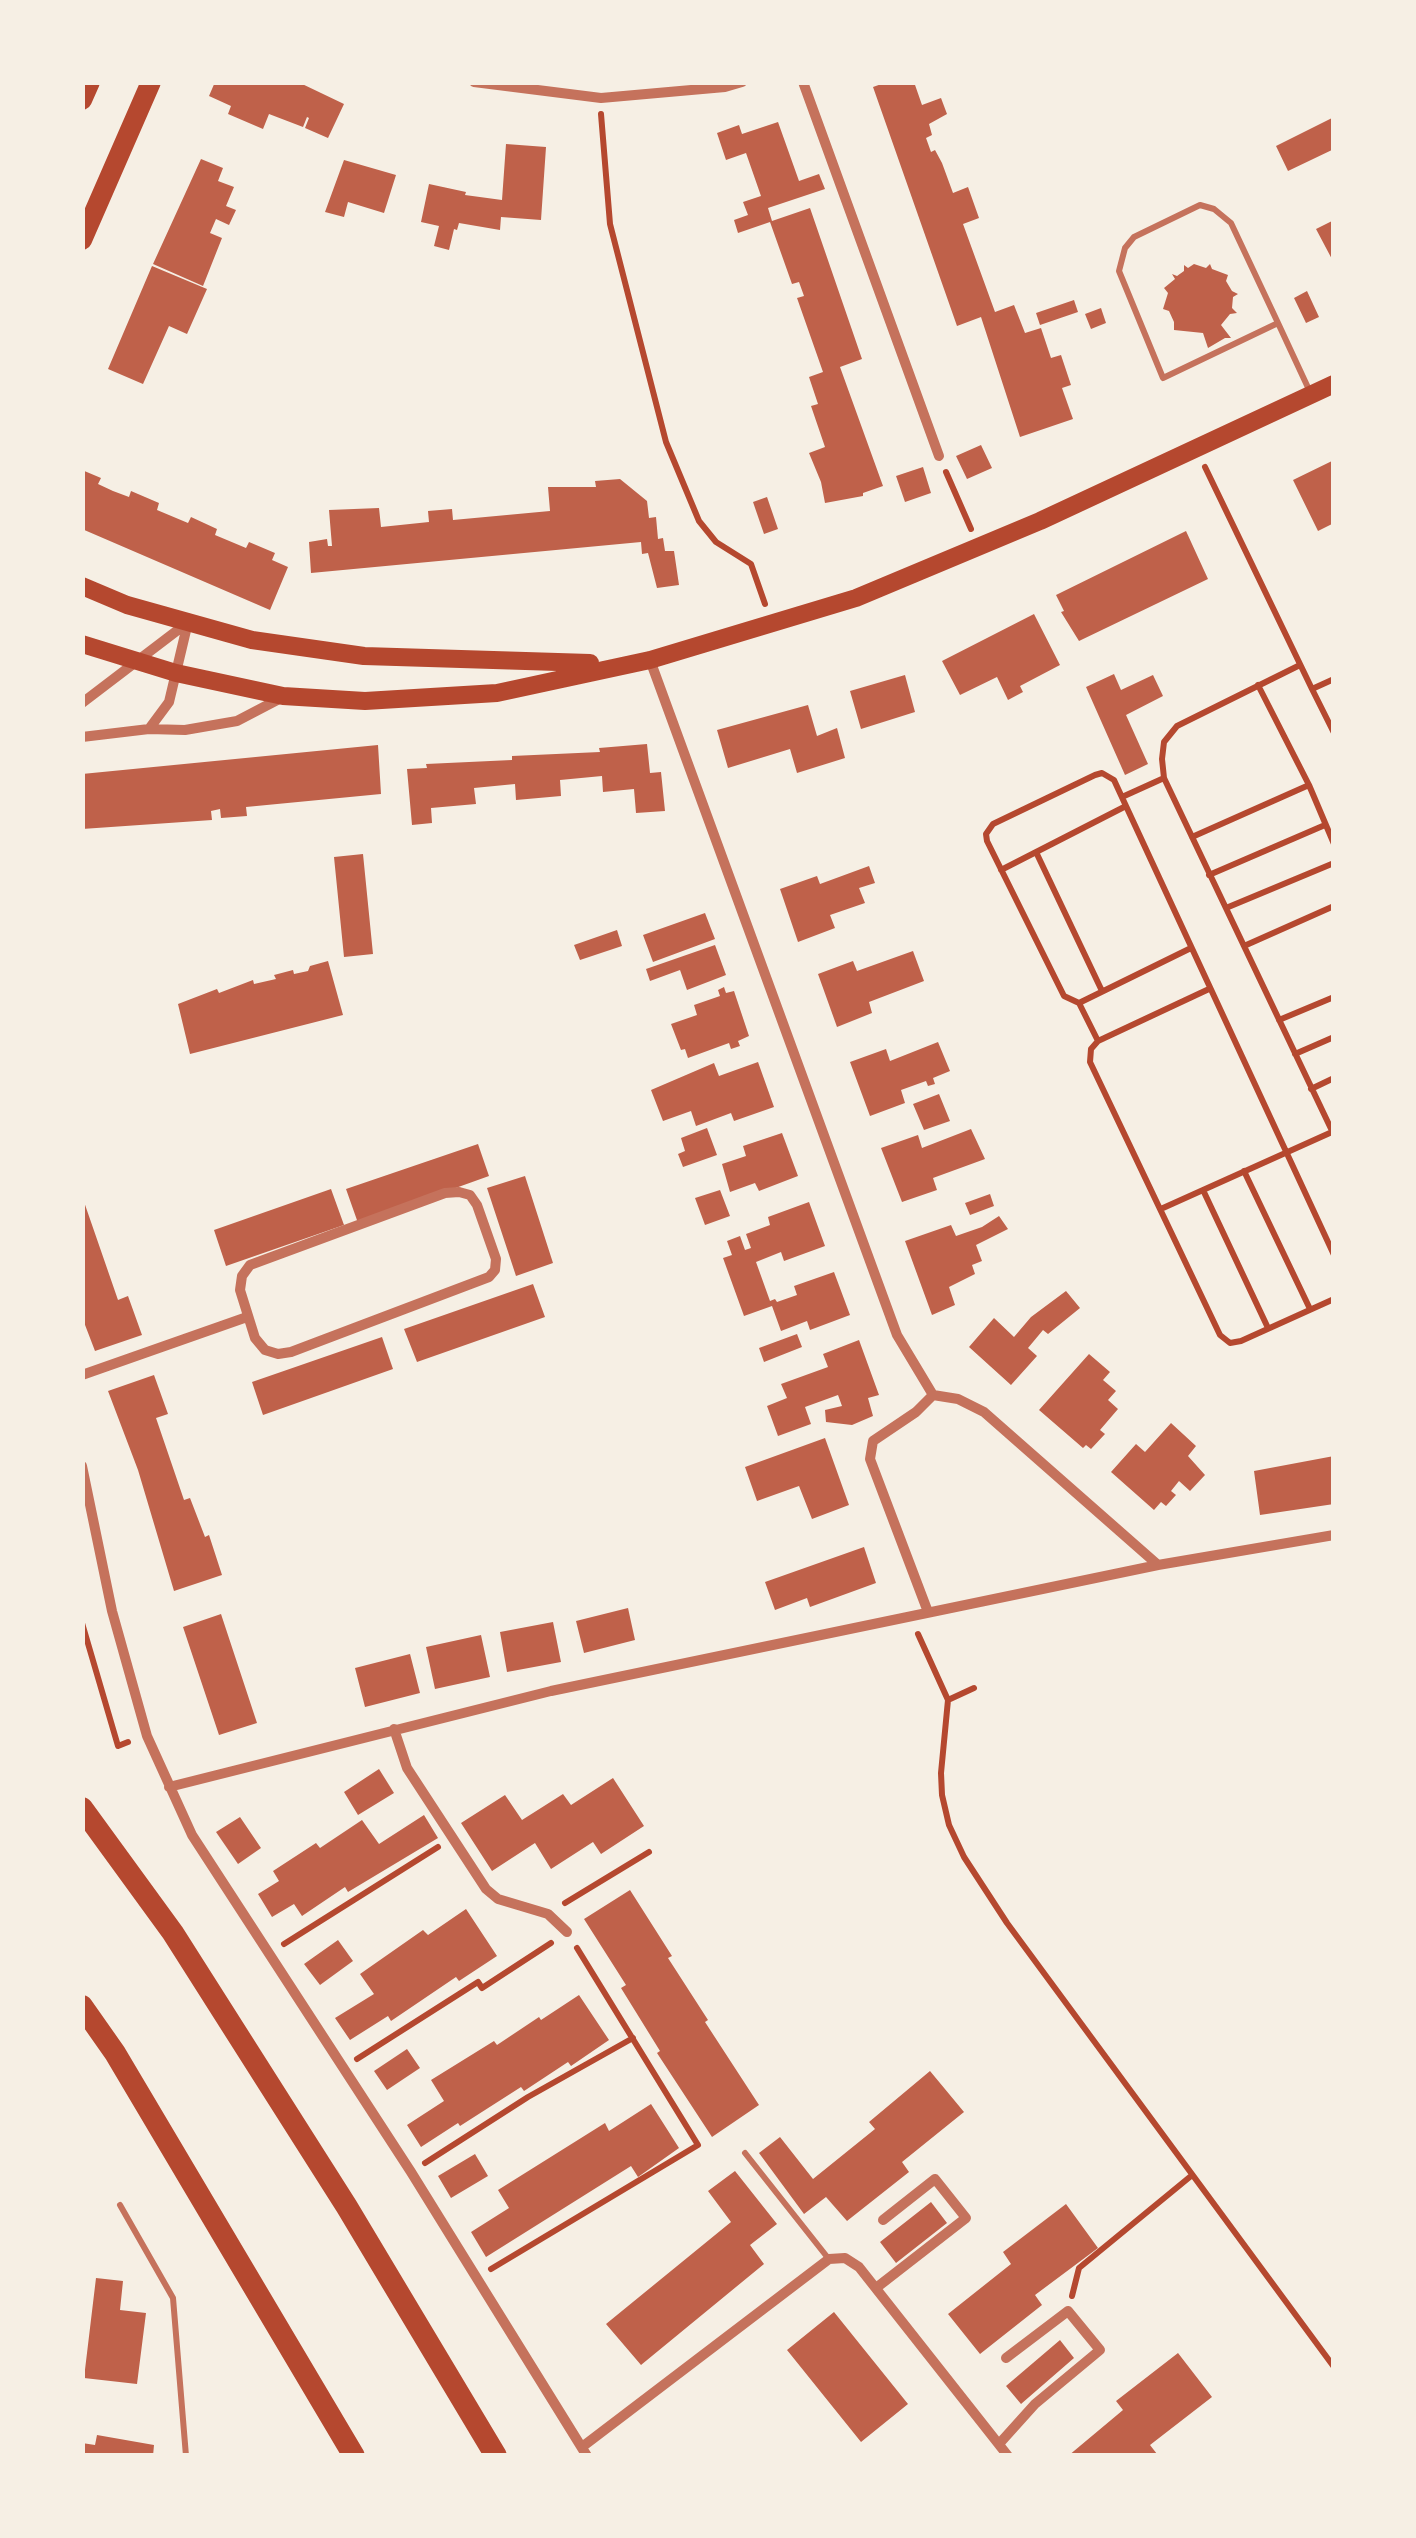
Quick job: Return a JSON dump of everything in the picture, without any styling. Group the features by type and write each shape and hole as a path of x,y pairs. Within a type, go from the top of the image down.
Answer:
{"highway":[{"path":"82,1808 174,1934 348,2206 496,2456"},
{"path":"82,2006 114,2053 354,2456"}],"main road":[{"path":"82,100 90,82"},
{"path":"82,240 150,82"},
{"path":"82,644 176,673 283,696 365,702 497,693 650,660 856,598 979,548 1334,384"},
{"path":"82,586 128,605 252,640 364,656 570,664 650,660"}],"street":[{"path":"474,82 600,98 725,87 742,82"},
{"path":"804,82 939,456"},
{"path":"82,703 188,622"},
{"path":"149,729 169,702 188,622"},
{"path":"650,660 896,1335 933,1395 958,1399 984,1412 1158,1566"},
{"path":"82,737 236,721 283,696"},
{"path":"459,1192 477,1204 496,1260 496,1270 478,1283 278,1354 265,1350 247,1318 240,1290 242,1276 261,1259 445,1193 459,1192"},
{"path":"82,1375 247,1318"},
{"path":"928,1612 870,1459 873,1442 933,1395"},
{"path":"82,1466 112,1611 147,1736 192,1835 411,2172 584,2451 829,2260 845,2258 859,2267 1008,2456"},
{"path":"170,1787 550,1692 928,1612 1334,1535"},
{"path":"394,1729 408,1768 486,1889 498,1899 548,1914 567,1932"},
{"path":"876,2288 966,2218 935,2179 882,2220"},
{"path":"999,2444 1034,2404 1100,2350 1068,2310 1006,2358"}],"lane":[{"path":"1278,323 1163,378 1119,271 1125,248 1134,237 1200,205 1214,209 1231,223 1278,323 1311,394"},
{"path":"745,2153 829,2260"},
{"path":"120,2205 173,2298 186,2456"}],"path":[{"path":"600,98 610,224 666,442 699,521 716,542 751,564 772,624"},
{"path":"1196,448 1334,733"},
{"path":"955,492 979,548"},
{"path":"1162,1208 1333,1133 1164,778 1164,742 1171,731 1300,664"},
{"path":"1312,690 1334,679"},
{"path":"1258,685 1334,844"},
{"path":"1098,1041 1079,1003 1064,996 986,834 993,824 1095,775 1109,775 1334,1255"},
{"path":"1122,797 1164,778"},
{"path":"1192,836 1309,785"},
{"path":"1001,870 1126,806"},
{"path":"1209,875 1325,825"},
{"path":"1036,852 1102,991"},
{"path":"1226,908 1334,862"},
{"path":"1244,946 1334,906"},
{"path":"1079,1003 1191,948"},
{"path":"1210,989 1098,1041 1091,1049 1090,1062 1220,1335 1230,1343 1334,1298"},
{"path":"1279,1020 1334,997"},
{"path":"1295,1054 1334,1036"},
{"path":"1311,1089 1334,1078"},
{"path":"1244,1171 1310,1309"},
{"path":"1203,1190 1268,1328"},
{"path":"910,1616 948,1700 940,1773 942,1795 948,1825 964,1857 1191,2176 1334,2367"},
{"path":"82,1623 118,1746 147,1736"},
{"path":"948,1700 974,1688"},
{"path":"270,1954 452,1838"},
{"path":"548,1914 650,1852"},
{"path":"344,2067 478,1982 482,1988 567,1932 698,2144 477,2278"},
{"path":"411,2172 528,2097 633,2038"},
{"path":"1068,2310 1079,2268 1191,2176"}],"building":[{"path":"215,82 298,82 344,104 328,138 305,128 307,117 303,127 269,114 263,129 228,114 231,106 209,96"},
{"path":"887,82 914,82 922,105 941,98 947,114 929,124 932,135 926,138 931,152 935,150 942,163 953,193 968,187 979,218 963,224 995,312 1014,305 1025,333 1041,328 1051,358 1061,355 1071,385 1062,388 1073,419 1020,437 981,317 957,326 873,87"},
{"path":"1334,117 1334,149 1288,171 1276,146"},
{"path":"778,122 799,181 819,174 825,189 768,208 772,221 810,208 862,359 840,367 883,486 863,496 825,503 809,453 825,447 811,406 818,404 809,377 823,372 797,298 804,296 799,282 792,284 770,222 738,233 734,220 748,215 743,202 761,196 746,153 726,160 717,133 739,125 742,134"},
{"path":"506,144 546,147 541,220 501,217 500,230 459,223 449,250 434,246 439,226 421,222 429,184 466,192 465,195 502,200"},
{"path":"201,159 223,168 218,181 234,187 226,206 236,210 229,225 216,219 210,233 222,238 203,286 153,264"},
{"path":"344,160 396,175 384,213 348,202 344,217 325,212"},
{"path":"1334,220 1334,263 1316,229"},
{"path":"1194,264 1206,268 1210,264 1212,269 1228,275 1226,281 1238,294 1233,297 1232,308 1237,313 1230,314 1221,325 1231,338 1208,348 1203,333 1174,330 1169,311 1163,309 1168,293 1164,288 1175,279 1172,274 1177,276 1184,271 1184,265 1188,268"},
{"path":"152,266 207,289 187,334 169,326 143,384 108,369"},
{"path":"1307,291 1319,317 1306,323 1294,298"},
{"path":"1074,300 1078,312 1040,325 1036,313"},
{"path":"1101,308 1106,323 1091,329 1085,314"},
{"path":"981,445 992,468 967,479 956,456"},
{"path":"1334,460 1334,523 1318,531 1293,480"},
{"path":"923,467 931,493 905,502 896,476"},
{"path":"82,470 101,478 98,484 113,491 129,497 131,491 159,503 157,510 188,523 191,517 217,529 215,535 246,548 249,542 275,553 272,560 288,567 270,610 82,529"},
{"path":"620,479 647,501 649,518 656,517 658,539 663,538 665,551 674,551 679,585 657,588 641,542 311,573 309,542 327,539 328,546 332,546 329,510 379,508 381,527 429,522 428,511 452,509 453,520 550,511 548,487 596,487 595,481"},
{"path":"767,497 778,529 764,534 753,502"},
{"path":"1186,531 1208,579 1079,641 1061,612 1064,611 1056,595"},
{"path":"1034,614 1060,665 1020,686 1023,692 1008,700 997,677 960,695 942,661"},
{"path":"1114,674 1121,690 1153,675 1163,696 1126,715 1148,764 1125,775 1086,687"},
{"path":"905,675 915,712 861,729 850,691"},
{"path":"808,705 817,736 837,728 845,758 797,773 790,749 728,768 717,730"},
{"path":"647,744 650,773 661,772 665,811 636,813 634,789 603,792 602,776 560,780 561,796 516,800 515,784 474,788 476,804 431,808 432,823 412,825 407,769 427,768 426,764 512,760 512,756 600,752 599,748"},
{"path":"378,745 381,794 246,807 247,816 221,818 220,809 211,811 212,820 82,829 82,774"},
{"path":"363,854 373,954 344,957 334,857"},
{"path":"869,866 875,883 859,888 865,903 830,915 835,928 798,942 780,889 817,876 820,884"},
{"path":"705,913 715,939 653,962 643,935"},
{"path":"617,930 622,946 580,960 574,945"},
{"path":"715,945 726,975 687,990 680,970 650,981 646,969"},
{"path":"913,951 924,981 869,1002 872,1013 837,1027 818,974 853,961 857,971"},
{"path":"328,961 343,1015 190,1054 178,1004 217,989 219,993 253,980 254,984 276,979 274,975 293,970 294,974 308,971 310,966"},
{"path":"724,987 726,993 734,991 749,1036 738,1041 740,1046 731,1049 729,1043 688,1058 671,1024 697,1015 694,1005 720,996 718,990"},
{"path":"938,1042 950,1071 933,1078 935,1084 928,1086 926,1081 901,1090 905,1103 870,1116 850,1062 886,1049 890,1061"},
{"path":"758,1062 774,1107 734,1121 731,1113 696,1126 691,1111 663,1121 651,1090 714,1063 719,1076"},
{"path":"939,1094 950,1121 924,1130 913,1104"},
{"path":"707,1128 717,1155 683,1167 678,1154 685,1151 681,1138"},
{"path":"971,1129 985,1159 933,1178 937,1190 902,1202 881,1148 918,1135 922,1148"},
{"path":"782,1133 798,1176 759,1191 755,1183 730,1192 722,1164 746,1156 743,1146"},
{"path":"478,1144 489,1176 358,1223 346,1189"},
{"path":"525,1176 553,1263 516,1276 487,1188"},
{"path":"331,1189 344,1225 226,1266 214,1230"},
{"path":"720,1190 730,1216 705,1225 695,1198"},
{"path":"990,1194 994,1206 970,1215 965,1203"},
{"path":"82,1196 118,1300 128,1296 142,1335 95,1351 82,1317"},
{"path":"809,1202 825,1246 784,1261 781,1252 756,1262 770,1301 797,1295 794,1286 834,1272 850,1315 810,1330 807,1321 781,1331 772,1306 744,1316 723,1258 732,1255 727,1241 740,1236 745,1250 751,1248 746,1234 770,1225 768,1217"},
{"path":"999,1216 1008,1229 976,1245 982,1261 972,1265 975,1274 949,1287 955,1305 932,1315 905,1241 951,1225 956,1236"},
{"path":"533,1284 545,1317 417,1362 404,1329"},
{"path":"1066,1291 1080,1308 1048,1334 1043,1330 1028,1348 1037,1356 1011,1385 969,1347 994,1318 1014,1337 1031,1317"},
{"path":"797,1334 802,1347 764,1362 759,1348"},
{"path":"382,1337 393,1369 263,1415 252,1382"},
{"path":"859,1340 879,1395 868,1398 873,1416 852,1425 826,1422 825,1410 842,1406 838,1395 805,1407 811,1424 778,1436 767,1406 787,1398 781,1384 828,1367 823,1354"},
{"path":"1089,1354 1110,1372 1103,1380 1116,1391 1108,1400 1118,1409 1100,1430 1105,1434 1091,1449 1086,1445 1083,1448 1039,1410"},
{"path":"154,1375 168,1414 156,1418 184,1500 190,1498 205,1537 209,1535 222,1575 174,1591 138,1470 108,1391"},
{"path":"1171,1423 1196,1446 1188,1456 1205,1475 1190,1491 1179,1481 1171,1491 1176,1495 1166,1506 1161,1502 1154,1510 1111,1472 1136,1444 1145,1452"},
{"path":"825,1438 849,1505 812,1519 799,1486 757,1501 745,1467"},
{"path":"1334,1456 1334,1504 1260,1515 1254,1471"},
{"path":"864,1547 876,1583 810,1607 807,1598 775,1610 765,1582"},
{"path":"628,1608 635,1640 584,1653 576,1621"},
{"path":"221,1614 257,1723 219,1735 183,1627"},
{"path":"553,1622 561,1662 507,1672 500,1632"},
{"path":"481,1635 490,1677 435,1689 426,1647"},
{"path":"410,1654 420,1693 365,1707 355,1668"},
{"path":"379,1769 394,1793 358,1815 344,1792"},
{"path":"613,1778 644,1826 601,1854 593,1842 551,1869 535,1843 492,1871 461,1823 505,1795 522,1820 563,1794 571,1805"},
{"path":"424,1815 438,1838 348,1892 345,1887 302,1916 294,1904 272,1917 258,1894 279,1881 273,1871 316,1843 320,1848 362,1820 379,1844"},
{"path":"240,1817 261,1848 238,1864 216,1832"},
{"path":"630,1890 672,1956 668,1958 708,2020 705,2022 759,2105 712,2137 657,2053 660,2051 621,1988 626,1985 584,1919"},
{"path":"466,1909 497,1956 459,1981 456,1977 391,2021 388,2016 350,2040 335,2018 374,1994 360,1974 423,1930 428,1935"},
{"path":"338,1940 353,1961 320,1985 304,1964"},
{"path":"579,1995 609,2040 571,2066 568,2062 524,2091 521,2087 421,2147 407,2125 444,2101 431,2080"},
{"path":"407,2049 420,2068 387,2090 374,2071"},
{"path":"930,2071 964,2112 902,2162 909,2172 847,2221 826,2197 804,2214 759,2153 780,2137 813,2179 875,2129 869,2122"},
{"path":"651,2104 679,2148 638,2177 631,2166 486,2257 471,2232 509,2208 498,2190 605,2123 609,2131"},
{"path":"475,2154 488,2176 451,2198 438,2176"},
{"path":"735,2171 777,2224 750,2245 764,2264 641,2365 606,2324 731,2222 708,2191"},
{"path":"931,2202 947,2223 896,2263 880,2242"},
{"path":"1066,2204 1098,2248 1035,2295 1042,2305 980,2354 948,2314 1011,2264 1003,2252"},
{"path":"96,2278 123,2281 120,2310 146,2313 137,2384 84,2378"},
{"path":"834,2312 908,2404 861,2442 787,2350"},
{"path":"1060,2340 1074,2358 1021,2404 1006,2386"},
{"path":"1178,2353 1212,2397 1150,2445 1157,2454 1068,2456 1123,2410 1116,2401"},
{"path":"97,2435 154,2445 153,2456 82,2456 82,2443 95,2445"}]}
